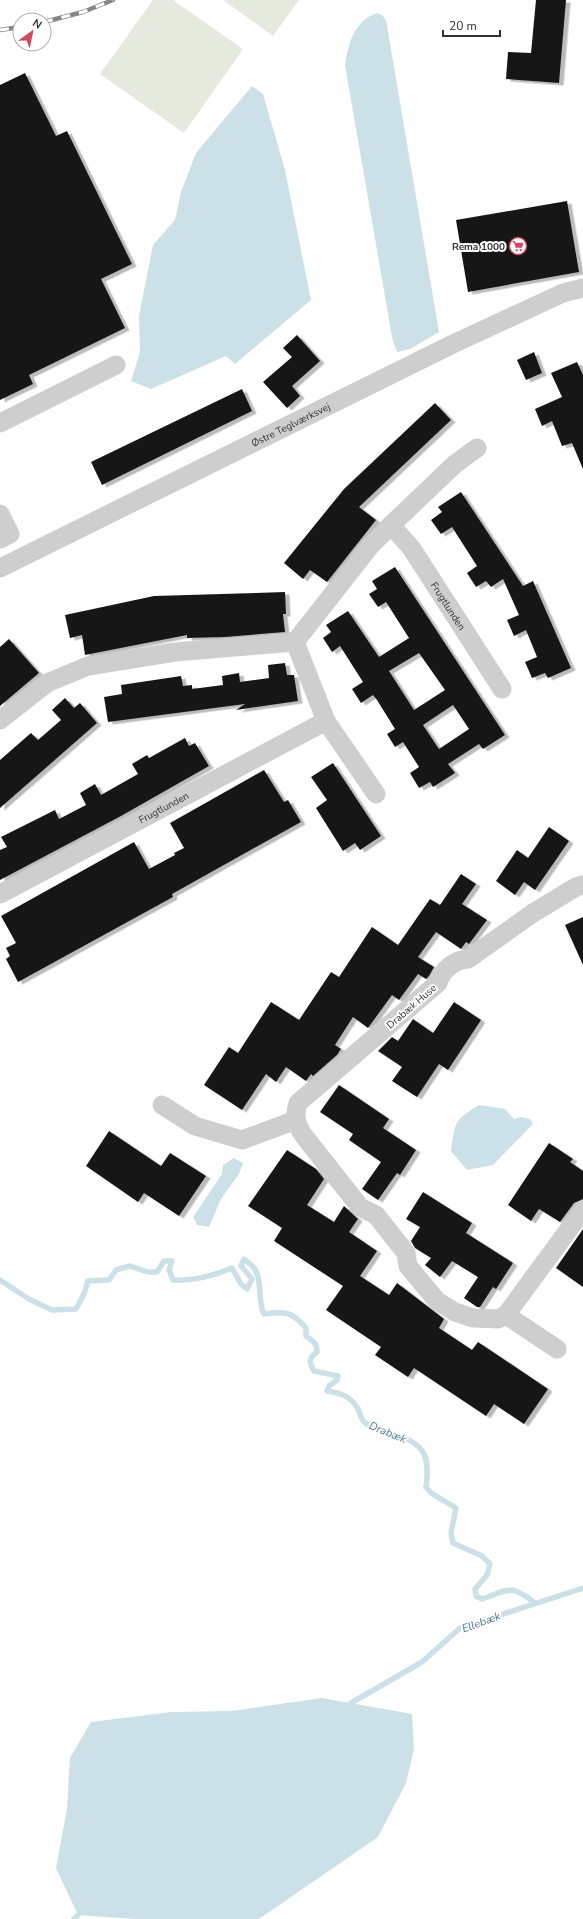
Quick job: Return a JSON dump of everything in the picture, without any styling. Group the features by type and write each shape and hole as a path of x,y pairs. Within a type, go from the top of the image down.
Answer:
{"street":[{"name":"Østre Teglværksvej","path":"0,568 453,344 563,293 583,288"},
{"path":"0,423 116,365"},
{"path":"0,720 47,683 88,666 175,652 295,642 371,545 455,464 477,448"},
{"path":"0,514 10,534 0,539"},
{"name":"Frugtlunden","path":"391,525 412,549 502,689"},
{"path":"295,642 326,721 376,794"},
{"name":"Frugtlunden","path":"0,894 326,721"},
{"name":"Drabæk Huse","path":"296,1120 298,1103 438,983 441,973 458,959 468,958 533,913 576,887 583,885"},
{"path":"162,1105 195,1126 242,1140 260,1135 296,1120 304,1136 360,1207 376,1215 406,1253 408,1266 437,1301 455,1312 473,1318 498,1319 506,1314 583,1210"},
{"path":"506,1314 557,1349"}],"shaded area":[{"path":"153,0 173,0 243,49 184,133 100,74"},
{"path":"223,0 299,0 273,36"},
{"path":"377,13 382,15 386,20 439,332 410,349 397,352 392,337 345,65 348,48 354,33 363,21"},
{"path":"252,86 263,94 285,170 311,300 235,364 226,356 151,389 131,381 140,352 139,316 153,245 175,220 181,192 196,153"},
{"path":"479,1105 505,1109 514,1119 521,1117 530,1119 533,1124 493,1165 467,1170 451,1151 453,1134 460,1119"},
{"path":"234,1158 243,1163 239,1174 221,1199 209,1227 197,1225 193,1217 222,1174 223,1165"},
{"path":"322,1698 412,1714 414,1749 406,1783 378,1837 258,1919 135,1919 78,1915 56,1868 67,1809 70,1758 91,1722 171,1712 231,1711"}],"building":[{"path":"536,0 566,0 559,83 506,79 508,52 531,53"},
{"path":"25,73 56,136 67,131 132,264 101,279 125,328 29,375 33,384 0,400 0,85"},
{"name":"Rema 1000","path":"567,201 579,272 468,292 456,220"},
{"path":"297,335 320,361 292,386 300,396 287,408 263,382 292,357 283,348"},
{"path":"534,352 542,373 526,380 517,360"},
{"path":"577,362 583,375 583,469 572,443 562,446 552,421 542,426 535,409 562,397 551,373"},
{"path":"242,389 252,411 102,485 91,462"},
{"path":"435,403 451,420 359,507 376,520 327,582 310,570 303,579 284,563 344,489"},
{"path":"461,492 523,586 533,581 571,668 548,678 545,673 532,678 525,662 537,657 526,630 514,636 507,620 519,615 503,579 491,587 486,581 476,587 467,573 477,566 452,527 441,534 431,520 442,512 438,507"},
{"path":"395,567 505,735 483,749 479,744 448,764 455,773 433,787 430,782 419,788 410,773 419,767 403,742 395,747 387,734 395,729 377,700 373,695 361,703 352,689 363,682 340,646 332,652 323,638 331,632 326,625 348,611 379,657 409,638 386,602 378,607 369,594 377,589 372,581","holes":["419,653 445,690 414,710 389,671","453,705 469,729 439,749 423,725"]},
{"path":"285,592 286,614 283,614 285,632 225,637 187,638 187,635 85,655 82,635 70,638 65,615 154,596"},
{"path":"9,639 39,673 0,706 0,647"},
{"path":"285,663 287,675 294,675 298,701 236,710 245,704 108,722 104,697 122,694 121,685 181,676 183,686 192,685 192,689 223,685 222,676 239,673 240,682 269,678 268,665"},
{"path":"65,698 74,708 80,703 97,723 0,808 0,760 31,733 38,740 61,720 52,710"},
{"path":"185,738 189,746 195,743 209,766 121,816 0,880 0,850 7,847 1,837 55,810 59,819 86,805 80,793 95,784 101,795 138,774 132,764 147,755 149,758"},
{"path":"333,763 381,836 360,850 355,843 343,851 316,808 327,800 311,777"},
{"path":"264,770 284,802 288,800 301,822 172,894 173,897 18,982 6,959 10,956 6,948 16,943 1,916 134,842 149,869 175,855 174,853 184,848 170,823"},
{"path":"549,827 569,841 535,890 524,882 515,895 496,881 517,850 528,858"},
{"path":"461,874 476,884 462,904 487,920 469,944 466,942 461,949 436,932 418,957 434,967 429,976 426,979 418,974 399,1000 392,995 368,1028 353,1017 335,1045 341,1049 337,1055 313,1076 311,1074 306,1081 286,1067 276,1082 266,1074 242,1110 204,1085 229,1047 238,1053 271,1002 299,1020 331,972 339,977 372,927 398,945 430,899 440,905"},
{"path":"583,917 583,965 565,925"},
{"path":"454,1002 481,1020 448,1070 439,1064 417,1097 392,1081 402,1067 378,1051 392,1037 398,1041 413,1019 433,1033"},
{"path":"339,1085 389,1119 383,1128 416,1150 400,1175 397,1173 378,1200 362,1189 381,1162 349,1140 353,1134 320,1112"},
{"path":"109,1131 161,1166 170,1153 206,1176 179,1216 144,1193 138,1202 86,1166"},
{"path":"549,1143 573,1159 570,1162 583,1171 583,1199 574,1203 560,1222 539,1209 531,1221 508,1205"},
{"path":"287,1150 316,1169 324,1179 307,1205 334,1222 344,1206 358,1219 349,1232 377,1251 360,1276 389,1295 397,1283 444,1319 439,1328 472,1350 478,1342 548,1389 524,1424 494,1404 486,1416 414,1368 408,1377 375,1355 381,1347 326,1310 343,1286 274,1241 282,1228 248,1206"},
{"path":"423,1192 472,1223 466,1233 513,1263 496,1289 493,1287 480,1307 477,1307 464,1298 478,1277 452,1261 440,1277 425,1265 431,1258 415,1248 411,1241 420,1227 406,1219"},
{"path":"583,1229 583,1287 556,1268"}],"waterway":[{"name":"Drabæk","path":"0,1280 29,1299 52,1310 76,1309 84,1294 88,1281 109,1280 116,1270 130,1266 148,1272 157,1272 164,1261 172,1261 169,1270 173,1280 188,1280 203,1277 232,1268 241,1284 247,1289 252,1279 241,1266 244,1259 257,1273 264,1314 283,1313 292,1315 296,1318 306,1328 306,1336 313,1341 316,1346 317,1352 310,1361 314,1371 338,1376 337,1380 329,1386 327,1391 341,1394 349,1398 358,1409 363,1420 369,1426 408,1439 421,1449 427,1464 426,1487 431,1493 456,1508 451,1533 453,1543 482,1556 490,1564 487,1575 475,1589 476,1596 482,1599 510,1590 520,1593 535,1603"},
{"name":"Ellebæk","path":"351,1703 422,1662 460,1628 583,1588"},
{"name":"Ellebæk","path":"74,1919 78,1915"}],"railway":[{"path":"52,20 83,12 113,0"},
{"path":"0,30 12,28"}],"place":[{"name":"Rema 1000","path":"518,246"}]}
